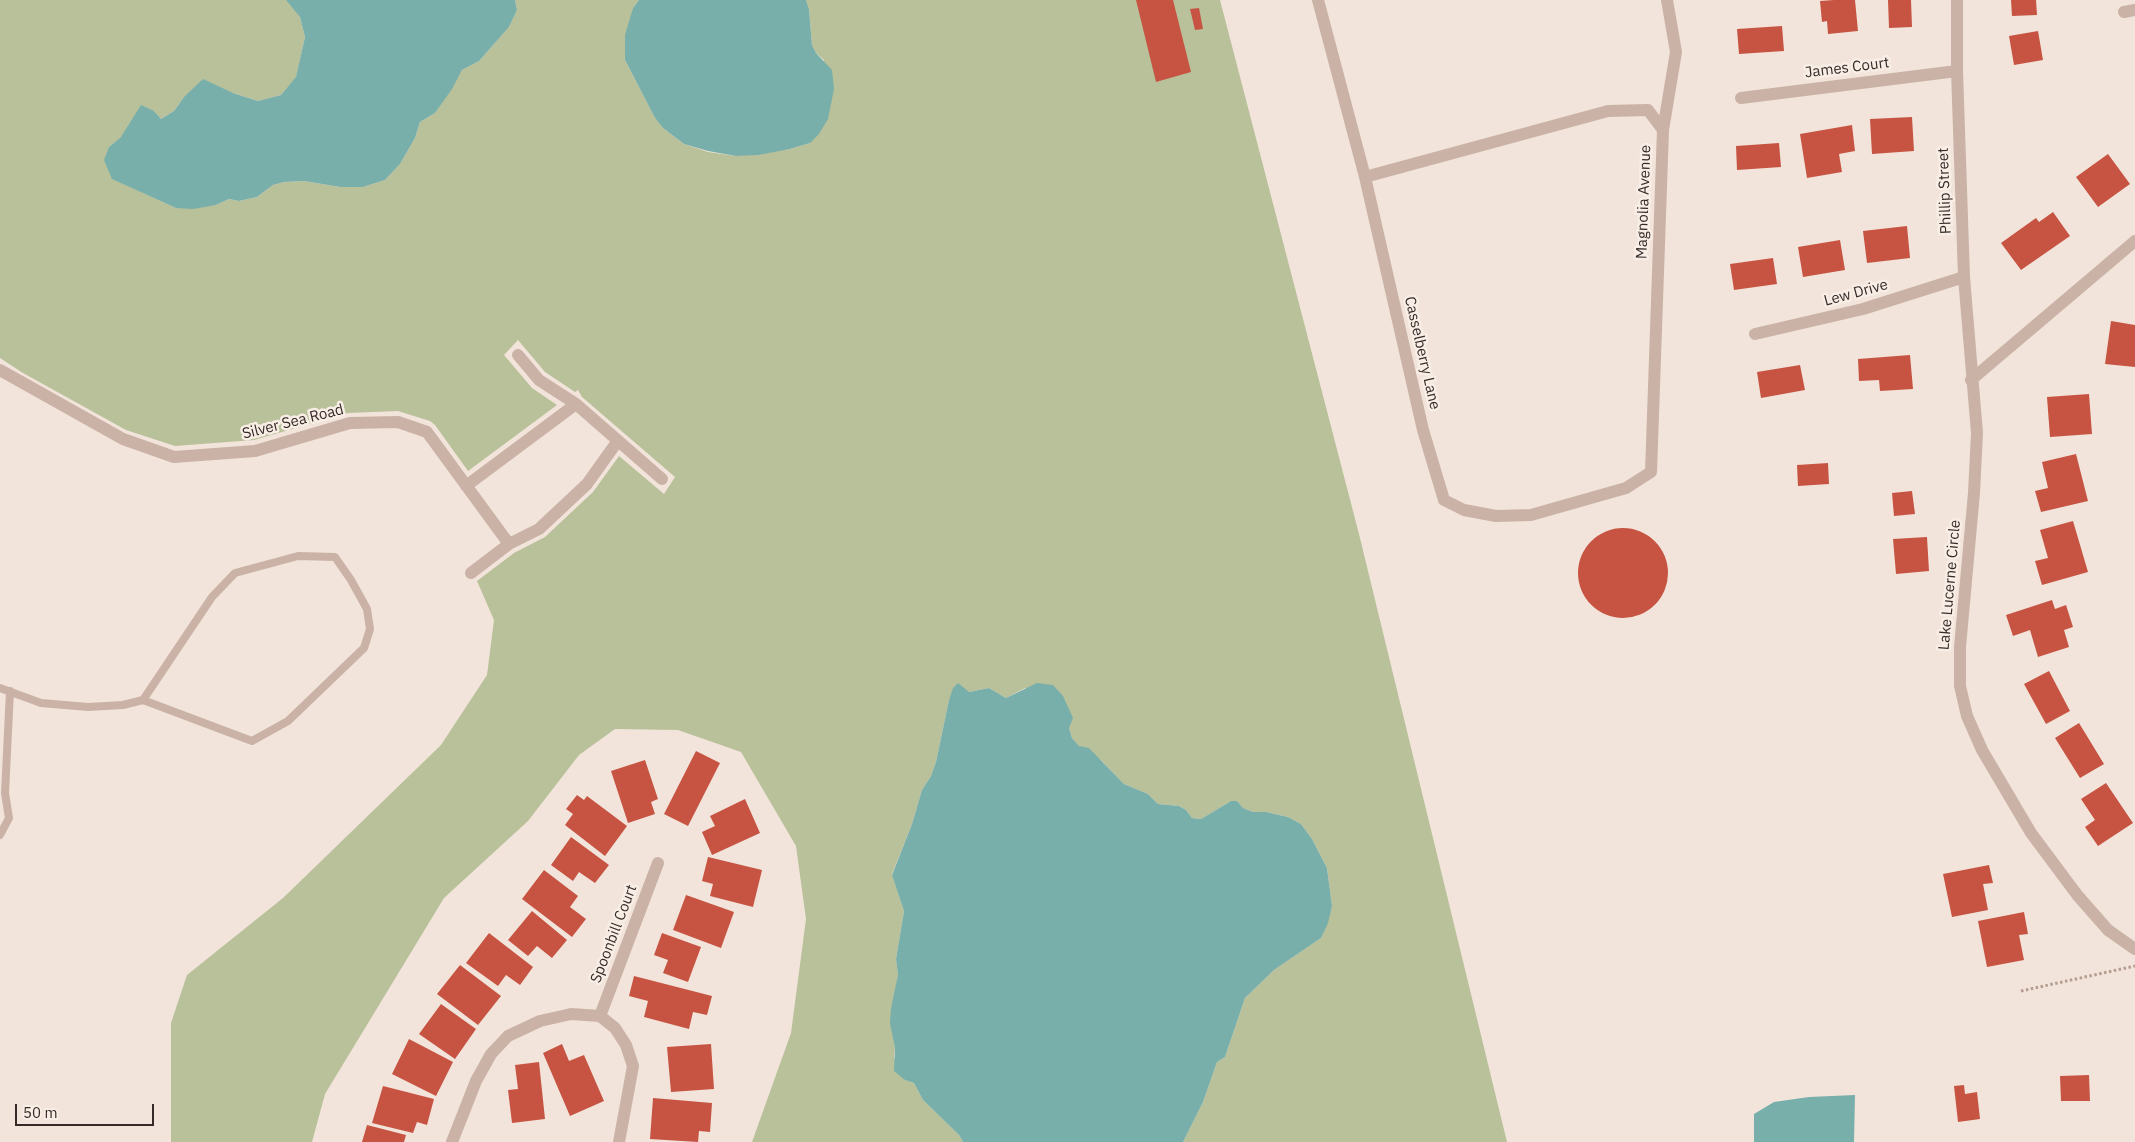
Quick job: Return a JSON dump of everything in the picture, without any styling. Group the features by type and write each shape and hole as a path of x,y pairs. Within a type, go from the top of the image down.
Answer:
{"street":[{"name":"Casselberry Lane","path":"1318,0 1365,177 1423,430 1444,500 1464,510 1496,516 1531,515 1626,488 1651,472"},
{"path":"1663,130 1676,52 1667,0"},
{"name":"Phillip Street","path":"1957,0 1957,71 1964,278 1971,380"},
{"name":"James Court","path":"1741,98 1957,71"},
{"name":"Magnolia Avenue","path":"1365,177 1608,111 1648,110 1663,130 1651,472"},
{"path":"1971,380 2135,242"},
{"name":"Lew Drive","path":"1755,334 1863,309 1964,278"},
{"path":"518,355 539,380 576,404 662,479"},
{"name":"Silver Sea Road","path":"0,370 123,440 174,457 256,451 350,423 398,422 427,432 509,544"},
{"name":"Lake Lucerne Circle","path":"1971,380 1977,433 1975,483 1960,657 1960,686 1967,716 1982,750 2003,789 2031,833 2078,896 2108,930 2135,949"},
{"path":"466,486 576,404"},
{"path":"471,573 509,544 539,528 587,484 618,442"},
{"name":"Spoonbill Court","path":"600,1016 658,863"},
{"path":"452,1142 476,1080 491,1054 508,1036 540,1021 571,1014 600,1016 615,1028 626,1045 633,1066 619,1142"}],"lane":[{"path":"0,688 41,703 88,707 123,705 143,700 252,742 288,721 364,648 370,629 367,608 335,557 298,556 235,573 212,597 143,700"},
{"path":"0,835 8,818 5,793 10,691"}],"path":[{"path":"2020,991 2135,966"}],"green space":[{"path":"0,0 286,0 290,3 300,17 305,37 296,78 281,95 258,101 233,93 184,97 174,111 161,119 154,111 109,147 113,179 176,208 216,205 229,199 239,201 257,197 273,185 284,182 304,181 340,187 363,187 385,180 400,164 415,138 420,122 435,113 462,70 479,61 509,27 517,10 515,0 639,0 633,8 625,60 655,118 663,128 684,144 708,152 736,156 790,149 810,143 824,60 816,53 812,45 809,9 806,0 1220,0 1359,534 1507,1142 1183,1142 1203,1102 1217,1062 1225,1057 1245,998 1274,970 1321,938 1332,906 1327,868 1312,839 1301,824 1288,817 1266,812 1253,812 1243,808 1237,801 1231,801 1201,819 1192,818 1186,810 1179,806 1158,804 1148,794 1124,784 1101,760 1079,746 1072,738 1069,728 1025,688 1006,698 989,688 969,692 949,700 936,762 931,776 922,790 912,824 892,874 904,911 896,959 898,975 896,992 891,1008 895,1048 894,1057 905,1080 914,1083 923,1100 959,1135 963,1142 752,1142 791,1033 806,919 796,846 741,752 678,730 615,729 579,755 528,821 444,898 325,1094 312,1142 171,1142 171,1023 187,975 283,898 441,745 487,675 494,620 477,581 514,553 545,537 593,492 619,456 664,494 675,477 582,397 578,390 575,392 545,372 518,340 504,355 532,388 557,405 468,471 435,425 430,421 398,411 348,413 254,440 175,446 126,430 23,373 0,358"}],"water":[{"path":"286,0 515,0 517,10 509,27 479,61 462,70 452,89 435,113 420,122 415,138 400,164 385,180 363,187 340,187 304,181 284,182 273,185 257,197 239,201 229,199 216,205 193,209 176,208 112,179 104,160 109,147 121,137 141,105 154,111 161,119 174,111 184,97 203,79 233,93 258,101 281,95 296,77 305,37 300,17"},
{"path":"639,0 806,0 809,9 812,45 816,53 832,70 834,89 828,119 819,134 810,143 758,155 736,156 684,144 663,128 655,118 625,60 625,35 633,8"},
{"path":"958,683 969,692 989,688 1006,698 1037,683 1053,685 1063,696 1073,718 1069,728 1072,738 1079,746 1089,748 1124,784 1148,794 1158,804 1179,806 1186,810 1192,818 1201,819 1231,801 1237,801 1243,808 1253,812 1266,812 1288,817 1301,824 1312,839 1327,868 1332,906 1328,923 1321,938 1274,970 1245,998 1225,1057 1217,1062 1203,1102 1183,1142 963,1142 959,1135 923,1100 914,1083 905,1080 894,1071 895,1048 890,1023 898,975 896,959 904,911 892,875 912,824 922,790 931,776 936,762 949,700 953,688"},
{"path":"1855,1095 1854,1142 1754,1142 1754,1114 1774,1102 1809,1097"}],"building":[{"path":"1136,0 1173,0 1191,72 1156,82"},
{"path":"1855,0 1858,31 1828,34 1827,21 1822,22 1820,1"},
{"path":"1888,0 1911,0 1912,27 1889,28"},
{"path":"2011,0 2036,0 2037,15 2012,16"},
{"path":"1199,8 1203,29 1195,30 1190,9"},
{"path":"1782,26 1784,51 1739,54 1737,29"},
{"path":"2038,31 2043,60 2014,65 2009,36"},
{"path":"1912,117 1914,151 1872,154 1870,119"},
{"path":"1852,125 1855,151 1839,154 1842,172 1807,178 1800,134"},
{"path":"1779,143 1781,167 1737,170 1736,146"},
{"path":"2108,154 2130,184 2098,207 2076,177"},
{"path":"2053,212 2070,236 2021,270 2001,243 2036,218 2039,222"},
{"path":"1907,226 1910,258 1867,263 1863,231"},
{"path":"1840,240 1845,270 1803,277 1798,247"},
{"path":"1773,258 1777,284 1734,290 1730,264"},
{"path":"2111,321 2135,325 2135,367 2105,364"},
{"path":"1910,355 1913,389 1880,391 1879,380 1859,381 1858,359"},
{"path":"1800,365 1805,390 1761,398 1757,372"},
{"path":"2089,394 2092,434 2050,437 2047,397"},
{"path":"2076,454 2088,501 2041,512 2035,491 2048,488 2042,462"},
{"path":"1828,463 1829,484 1798,486 1797,465"},
{"path":"1912,491 1915,514 1894,516 1892,493"},
{"path":"2073,521 2088,572 2042,585 2035,561 2048,558 2040,530"},
{"path":"1623,528 1640,531 1655,541 1665,556 1668,573 1665,590 1655,605 1640,615 1623,618 1606,615 1591,605 1581,590 1578,573 1581,556 1591,541 1606,531"},
{"path":"1927,537 1929,571 1896,574 1893,539"},
{"path":"2052,600 2055,609 2066,605 2073,627 2064,630 2069,647 2038,657 2030,630 2013,636 2006,615"},
{"path":"2049,671 2070,711 2046,724 2024,684"},
{"path":"2079,723 2104,764 2080,778 2055,738"},
{"path":"696,751 720,763 688,826 664,814"},
{"path":"645,760 658,799 651,802 655,814 628,823 611,771"},
{"path":"2106,783 2133,823 2098,846 2085,827 2095,820 2081,799"},
{"path":"577,795 584,800 587,796 627,826 605,856 565,825 573,814 566,809"},
{"path":"745,799 760,833 712,855 702,832 715,826 710,816"},
{"path":"571,837 609,865 595,883 579,872 573,881 551,865"},
{"path":"708,857 762,870 753,907 710,896 713,884 702,881"},
{"path":"1989,865 1993,883 1983,884 1988,910 1952,917 1943,874"},
{"path":"544,870 578,896 570,907 586,919 572,937 522,899"},
{"path":"686,895 734,912 721,948 673,930"},
{"path":"532,911 567,940 552,958 537,946 528,956 508,940"},
{"path":"2024,912 2028,934 2019,935 2024,960 1987,967 1978,921"},
{"path":"489,933 533,967 520,985 506,975 498,986 466,963"},
{"path":"662,933 701,947 688,982 663,973 668,960 654,955"},
{"path":"460,965 501,996 478,1025 437,994"},
{"path":"634,976 712,996 707,1015 693,1012 689,1029 644,1017 648,1001 629,996"},
{"path":"441,1004 476,1029 455,1059 419,1034"},
{"path":"409,1039 453,1062 436,1096 392,1074"},
{"path":"562,1044 569,1061 584,1055 604,1101 570,1116 543,1053"},
{"path":"711,1044 714,1089 671,1092 667,1047"},
{"path":"539,1062 545,1119 512,1123 508,1090 518,1089 515,1065"},
{"path":"2089,1075 2090,1101 2061,1101 2060,1076"},
{"path":"1964,1085 1965,1094 1977,1092 1980,1119 1958,1122 1954,1086"},
{"path":"383,1086 434,1099 427,1125 417,1122 413,1133 372,1123"},
{"path":"653,1098 712,1103 710,1132 699,1131 698,1142 650,1139"},
{"path":"367,1125 406,1135 404,1142 362,1142"}]}
